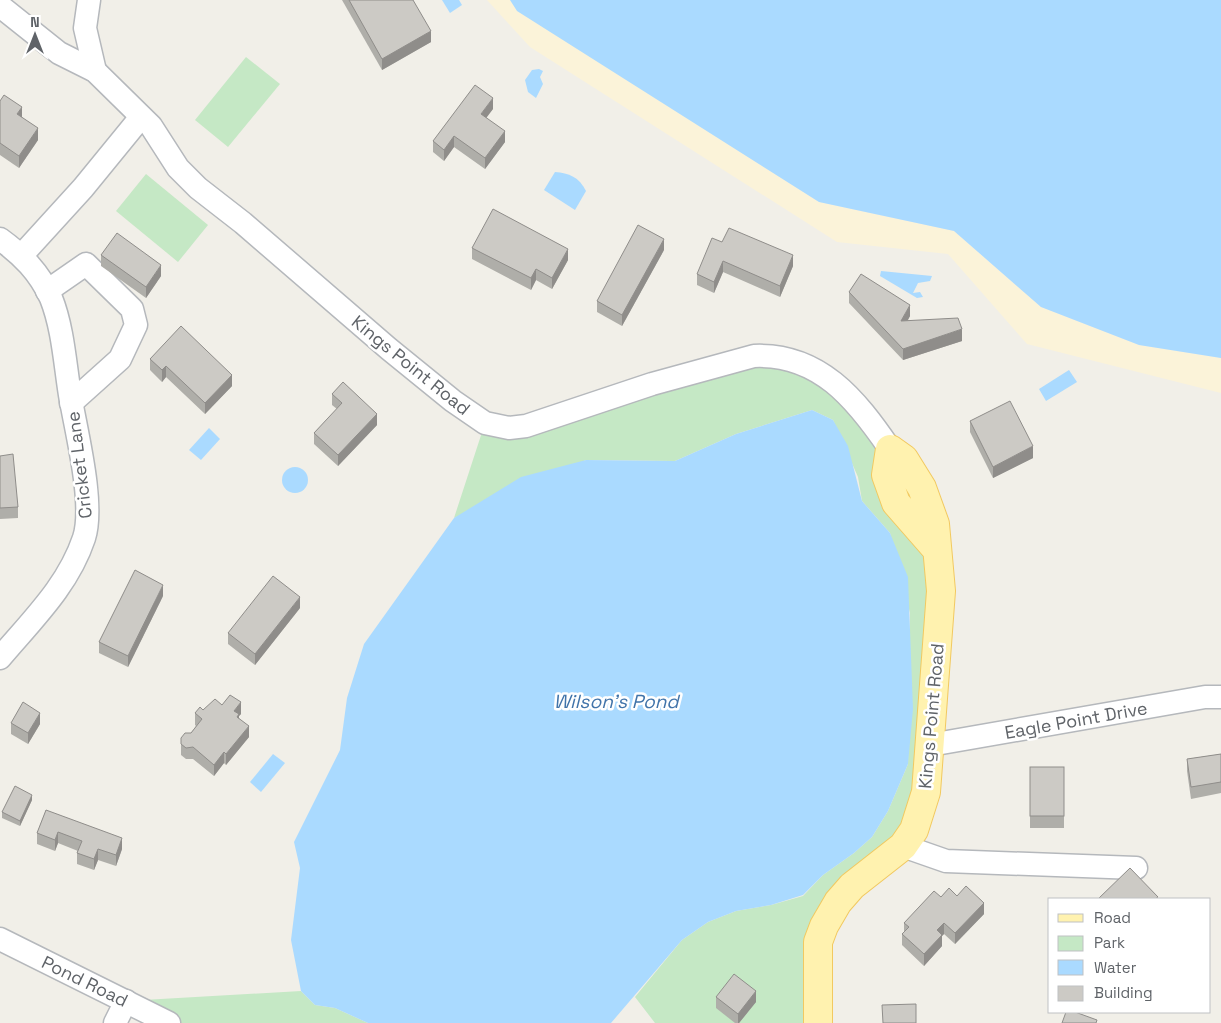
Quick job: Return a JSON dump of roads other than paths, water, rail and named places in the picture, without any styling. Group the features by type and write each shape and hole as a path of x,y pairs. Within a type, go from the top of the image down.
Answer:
{"main road":[{"name":"Kings Point Road","path":"818,1023 818,942 824,926 838,902 852,886 903,846 914,830 926,792 941,591 935,524 922,488 904,459 890,449"}],"street":[{"path":"89,0 85,28 95,71"},
{"name":"Kings Point Road","path":"0,6 59,53 95,71 151,126 178,168 198,188 389,349 485,423 508,428 526,426 652,384 754,356 772,355 798,361 816,368 830,378 873,424 890,449"},
{"path":"22,255 83,188 141,117"},
{"name":"Cricket Lane","path":"0,239 22,255 41,278 59,330 84,484 87,524 75,562 62,585 0,658"},
{"path":"47,291 86,264 132,309 136,325 120,359 71,404"},
{"name":"Eagle Point Drive","path":"930,744 1205,697 1221,697"},
{"path":"903,846 946,861 1136,868"},
{"name":"Pond Road","path":"0,939 169,1023"},
{"path":"115,1023 126,1002"}],"water":[{"path":"442,0 459,0 462,5 450,13"},
{"path":"510,0 1221,0 1221,358 1139,345 1041,307 954,231 819,202 517,11"},
{"path":"539,69 543,71 540,77 543,84 536,98 528,92 525,80 532,70"},
{"path":"555,172 565,173 573,177 580,182 586,191 575,210 544,190"},
{"path":"881,271 932,276 930,281 918,283 913,293 920,292 923,297 917,298 880,276"},
{"path":"1069,370 1077,382 1046,401 1039,389"},
{"name":"Wilson's Pond","path":"812,410 833,420 848,446 862,501 890,533 908,577 913,709 908,764 888,811 872,837 854,853 823,875 803,895 771,905 736,911 708,922 682,940 611,1023 368,1023 335,1008 315,1005 301,991 291,940 300,868 294,842 340,750 347,698 364,644 454,518 521,477 586,460 675,461 736,434"},
{"path":"209,428 220,439 201,460 189,450"},
{"path":"295,467 304,471 308,480 304,489 295,493 286,489 282,480 286,471"},
{"path":"273,754 285,763 261,792 250,782"}]}
